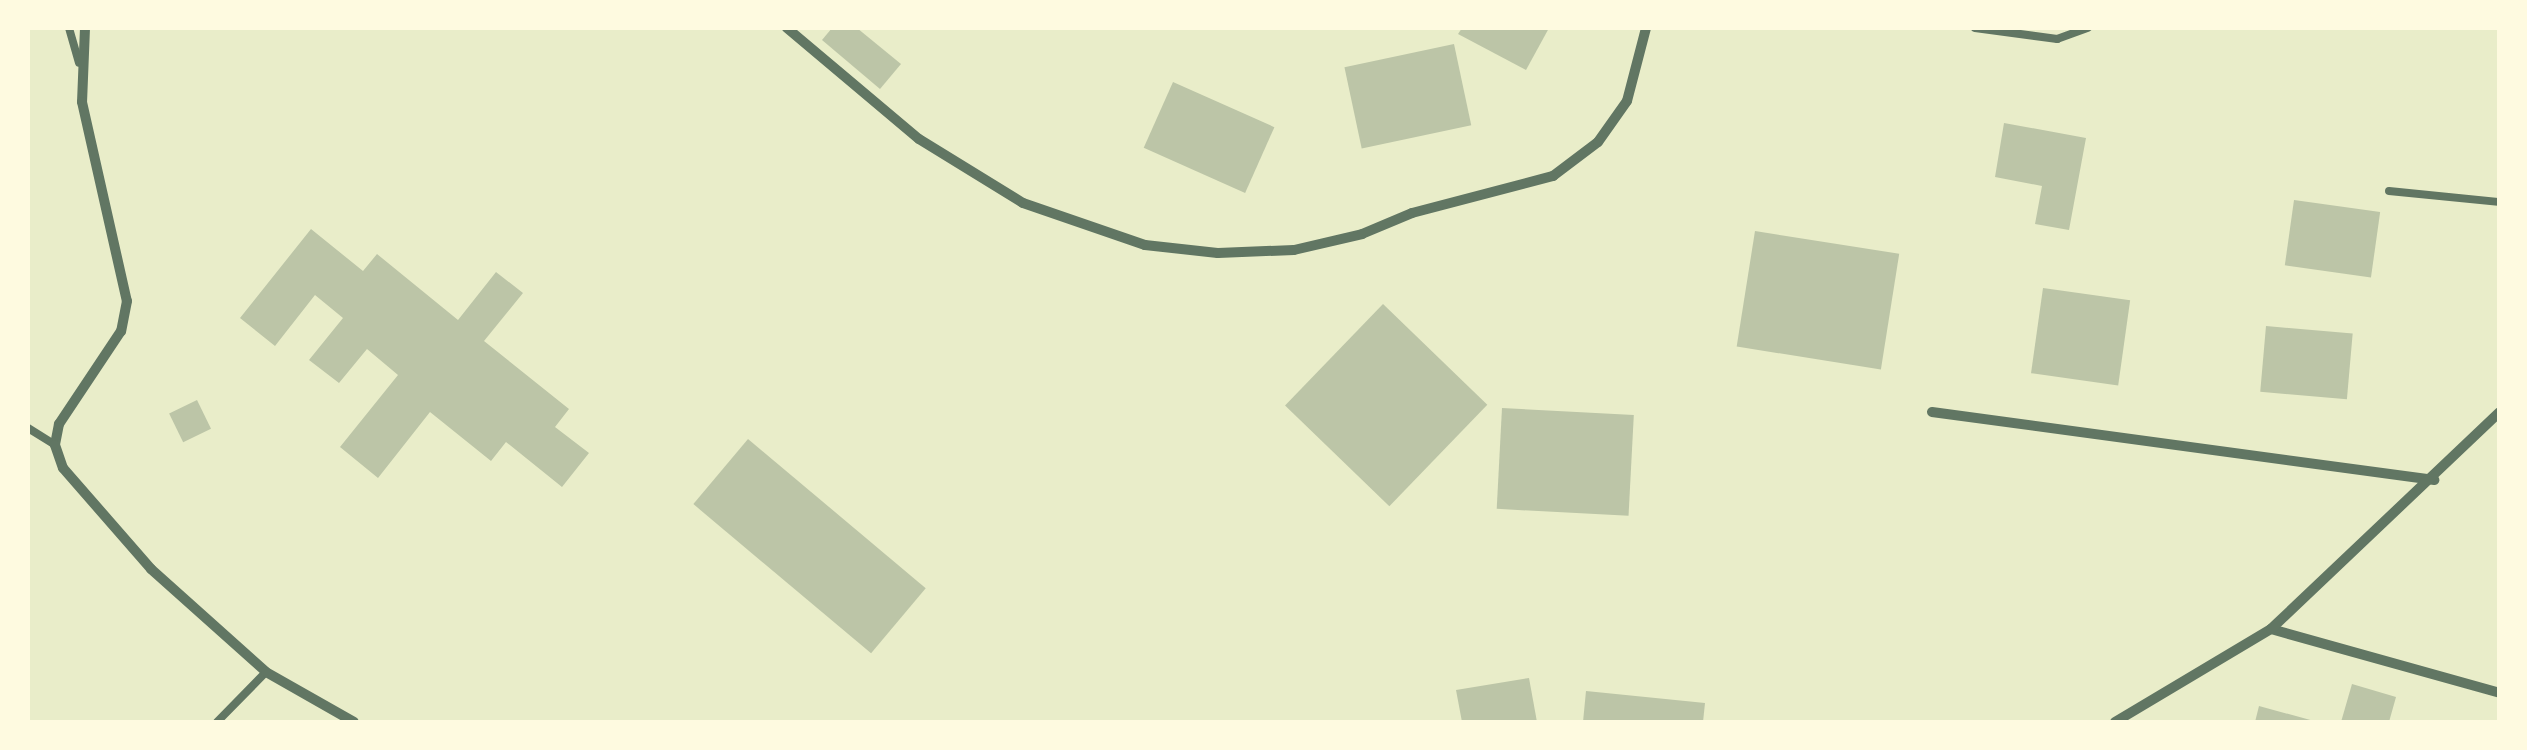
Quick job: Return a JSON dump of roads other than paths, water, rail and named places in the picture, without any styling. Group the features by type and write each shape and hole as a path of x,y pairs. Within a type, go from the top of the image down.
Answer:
{"street":[{"path":"85,28 79,63 127,301 121,331 70,400 55,445 62,468 151,568 266,672 354,722"},
{"path":"787,28 919,139 1023,203 1145,245 1218,253 1294,250 1346,238 1412,213 1553,176 1598,142 1627,102 1646,28"},
{"path":"1932,412 2434,480"},
{"path":"2116,722 2271,629 2434,480 2500,412"},
{"path":"2271,629 2500,693"}],"lane":[{"path":"68,28 79,63"},
{"path":"1975,28 2058,39 2088,28"},
{"path":"2388,191 2500,202"},
{"path":"28,428 55,445"},
{"path":"216,722 266,672"}]}
